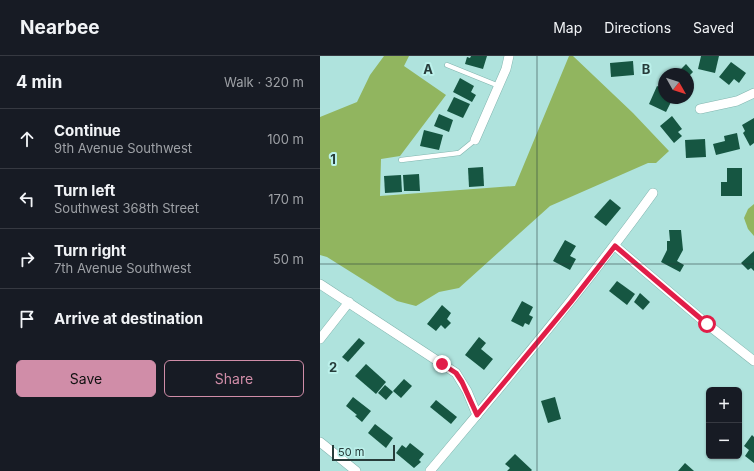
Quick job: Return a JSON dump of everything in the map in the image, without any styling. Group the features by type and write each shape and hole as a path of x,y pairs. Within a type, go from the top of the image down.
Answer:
{"street":[{"path":"475,140 506,68 509,56"},
{"path":"700,108 737,101 754,92"},
{"path":"430,471 571,302 615,246 653,193"},
{"path":"615,246 707,324 754,361"},
{"path":"320,284 456,373 467,391 477,415"},
{"path":"320,339 349,302"},
{"path":"320,442 356,471"}],"lane":[{"path":"447,65 498,86"},
{"path":"401,160 459,153 475,140"}],"green space":[{"path":"384,56 409,56 404,66 446,95 400,156 381,159 380,196 515,186 569,56 573,56 633,113 669,151 656,163 648,163 550,206 459,288 439,292 416,306 397,301 327,257 320,255 320,117 357,102 370,75"},
{"path":"754,204 754,236 748,229 744,218 748,209"}],"building":[{"path":"471,56 487,56 483,69 465,64 467,57 470,58"},
{"path":"701,56 719,56 715,73 698,69"},
{"path":"633,61 634,75 611,77 610,63"},
{"path":"731,62 746,73 739,83 734,79 729,85 719,77"},
{"path":"686,64 690,68 682,68"},
{"path":"460,78 474,86 471,92 476,95 472,102 453,92"},
{"path":"657,86 658,104 670,104 666,112 649,104"},
{"path":"454,97 470,104 463,118 447,111"},
{"path":"439,114 453,120 449,132 434,126"},
{"path":"672,116 682,129 678,132 682,136 674,143 660,126"},
{"path":"754,118 754,143 750,146 743,133 745,131 742,125"},
{"path":"424,130 443,135 439,150 420,146"},
{"path":"737,133 740,149 716,155 713,144 725,141 724,136"},
{"path":"705,139 706,157 686,158 685,140"},
{"path":"483,167 484,186 469,187 468,168"},
{"path":"727,168 742,168 742,196 721,196 721,182 727,182"},
{"path":"419,174 420,191 404,191 403,175"},
{"path":"401,175 402,192 385,193 384,176"},
{"path":"610,199 621,208 606,226 594,217"},
{"path":"669,230 681,230 683,250 677,261 684,265 680,272 661,262 667,250 667,241 670,241"},
{"path":"565,240 576,246 570,256 576,259 570,270 553,261"},
{"path":"754,251 754,271 751,268 748,270 741,263"},
{"path":"617,281 635,294 627,305 609,291"},
{"path":"640,293 650,302 643,310 634,302"},
{"path":"522,301 533,307 529,315 533,317 529,325 525,323 523,327 511,321"},
{"path":"442,305 451,313 447,319 451,323 445,329 441,325 436,331 427,324"},
{"path":"479,337 486,343 481,349 493,359 484,370 465,355"},
{"path":"359,338 365,343 348,362 342,357"},
{"path":"366,364 386,382 376,394 355,376"},
{"path":"404,379 412,386 401,398 393,391"},
{"path":"385,385 393,392 386,400 378,393"},
{"path":"353,397 371,411 362,422 355,416 357,415 346,406"},
{"path":"555,397 561,419 548,423 541,401"},
{"path":"436,400 457,417 451,424 430,407"},
{"path":"375,424 393,438 386,448 368,433"},
{"path":"752,435 754,437 754,463 745,456 749,450 744,446"},
{"path":"410,443 424,454 419,460 421,462 414,468 396,453 402,445 406,448"},
{"path":"515,454 532,470 531,471 507,471 510,468 505,464"},
{"path":"685,463 694,471 678,471"}],"route":[{"path":"442,364 456,373 467,391 477,415 571,302 615,246 707,324"}]}
